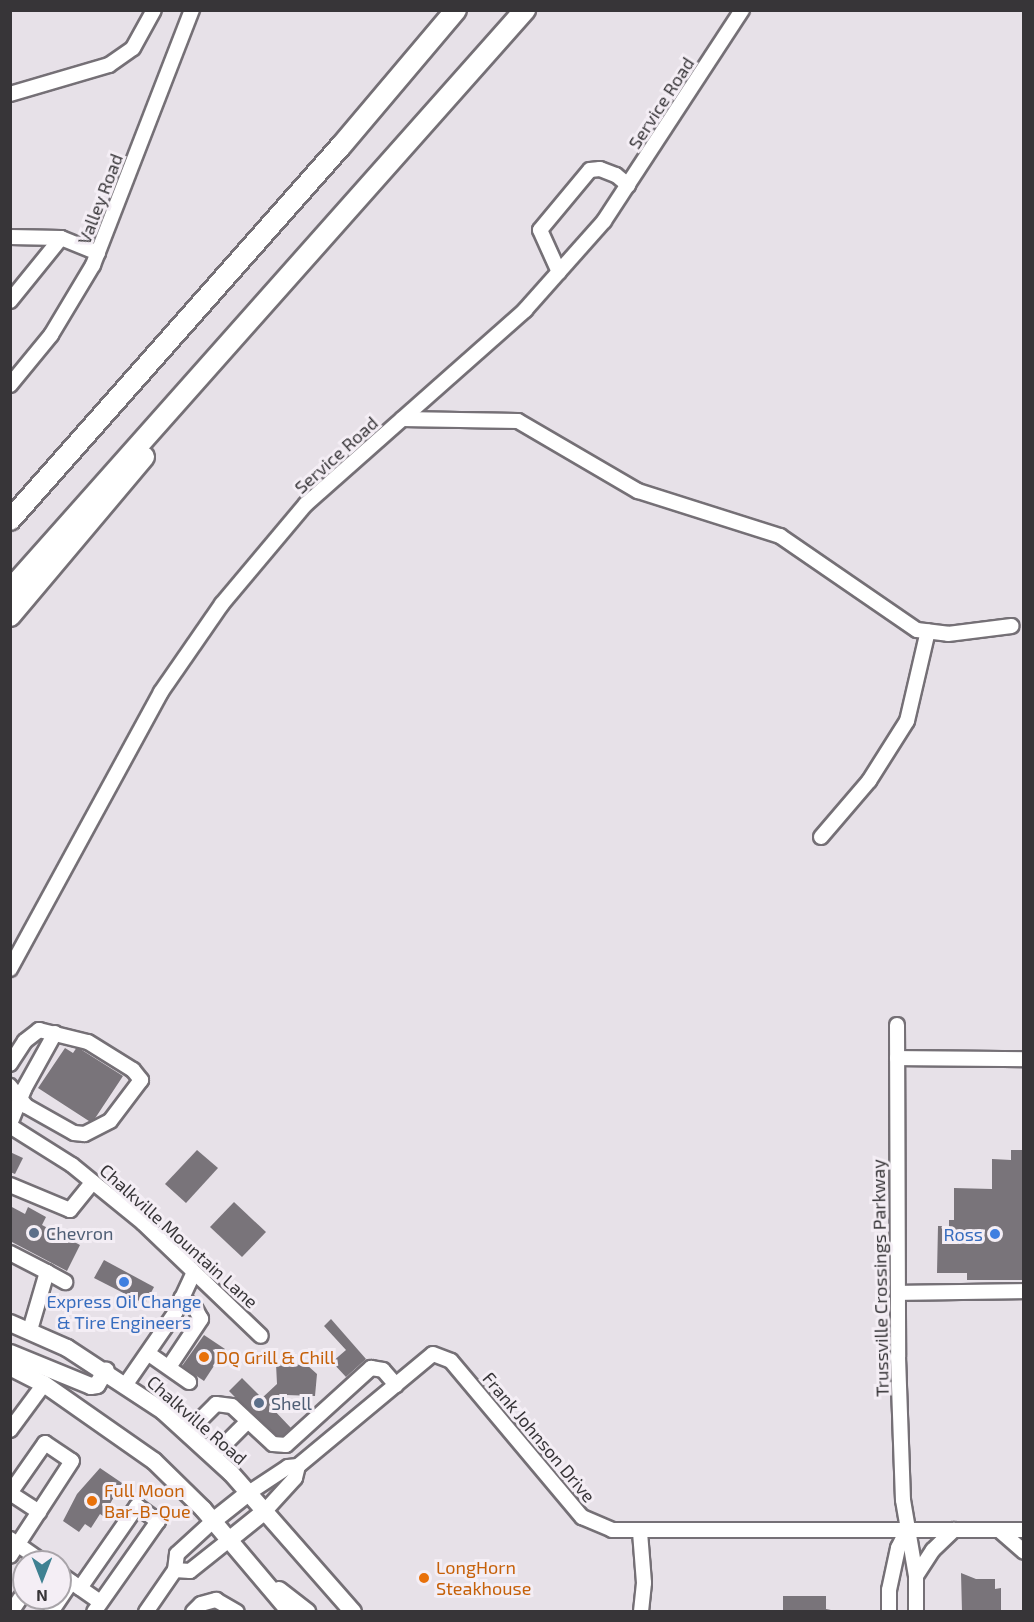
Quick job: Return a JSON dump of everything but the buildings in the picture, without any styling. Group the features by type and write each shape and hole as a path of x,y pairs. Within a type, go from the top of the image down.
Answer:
{"highway":[{"path":"10,520 456,10"},
{"path":"10,590 525,10"},
{"path":"10,616 130,475 240,330"}],"main road":[{"name":"Chalkville Road","path":"10,1323 30,1330 106,1370 187,1432 213,1456 353,1611"},
{"path":"10,1353 91,1386 97,1385 106,1370"},
{"path":"10,1367 44,1384 154,1461 213,1521 290,1611"},
{"path":"213,1521 247,1494"},
{"path":"229,1540 264,1512"},
{"path":"265,1583 290,1596 307,1611"}],"street":[{"path":"10,94 109,65 133,48 154,10"},
{"name":"Valley Road","path":"10,385 51,335 98,253 192,10"},
{"name":"Service Road","path":"10,969 161,692 197,638 306,504 525,310 604,221 742,10"},
{"path":"559,272 540,230 590,170 600,169 616,175 628,185"},
{"path":"10,237 61,238 98,253"},
{"path":"10,301 61,238"},
{"path":"402,419 518,421 638,490 780,536 917,630 948,634 1011,626"},
{"path":"821,837 886,759 907,721 928,631"},
{"name":"Trussville Crossings Parkway","path":"897,1025 898,1357 907,1530 916,1576 916,1611"},
{"path":"10,1064 33,1032 55,1033 88,1042 133,1070 141,1080 110,1121 84,1134 74,1133 21,1102 10,1086"},
{"path":"10,1125 21,1102 24,1089 55,1033"},
{"path":"897,1058 1023,1059"},
{"name":"Chalkville Mountain Lane","path":"10,1125 93,1182 194,1272 261,1336"},
{"path":"10,1185 70,1210 93,1182"},
{"path":"10,1253 65,1282"},
{"path":"30,1330 47,1272"},
{"path":"126,1384 149,1354 194,1272"},
{"path":"899,1293 1023,1291"},
{"path":"169,1367 201,1319 195,1308 181,1298"},
{"path":"149,1354 189,1383"},
{"name":"Frank Johnson Drive","path":"247,1494 288,1467 298,1466 433,1354 451,1361 582,1517 612,1530 640,1532 1023,1530"},
{"path":"187,1432 216,1404 232,1406 273,1444 286,1445 371,1368 383,1370 396,1385"},
{"path":"10,1430 44,1384"},
{"path":"329,1406 347,1425"},
{"path":"213,1456 249,1421"},
{"path":"295,1437 310,1455"},
{"path":"13,1547 39,1512 72,1461 45,1443 10,1493 39,1512"},
{"name":"Frank Johnson Drive","path":"264,1512 296,1478 298,1466"},
{"path":"72,1580 137,1506 158,1521 97,1607 72,1582"},
{"path":"146,1611 175,1570 177,1554 213,1521"},
{"name":"Trussville Crossings Parkway","path":"889,1611 896,1559 907,1530"},
{"path":"916,1576 933,1550 954,1530"},
{"path":"999,1530 1023,1552"},
{"path":"640,1532 644,1583 641,1611"},
{"path":"175,1570 190,1571 229,1540"},
{"path":"193,1611 201,1604 216,1600 237,1611"}],"place":[{"name":"Chevron","path":"34,1233"},
{"name":"Ross","path":"995,1234"},
{"name":"Express Oil Change & Tire Engineers","path":"124,1282"},
{"name":"DQ Grill & Chill","path":"204,1357"},
{"name":"Shell","path":"259,1403"},
{"name":"Full Moon Bar-B-Que","path":"92,1501"},
{"name":"LongHorn Steakhouse","path":"424,1578"}]}
